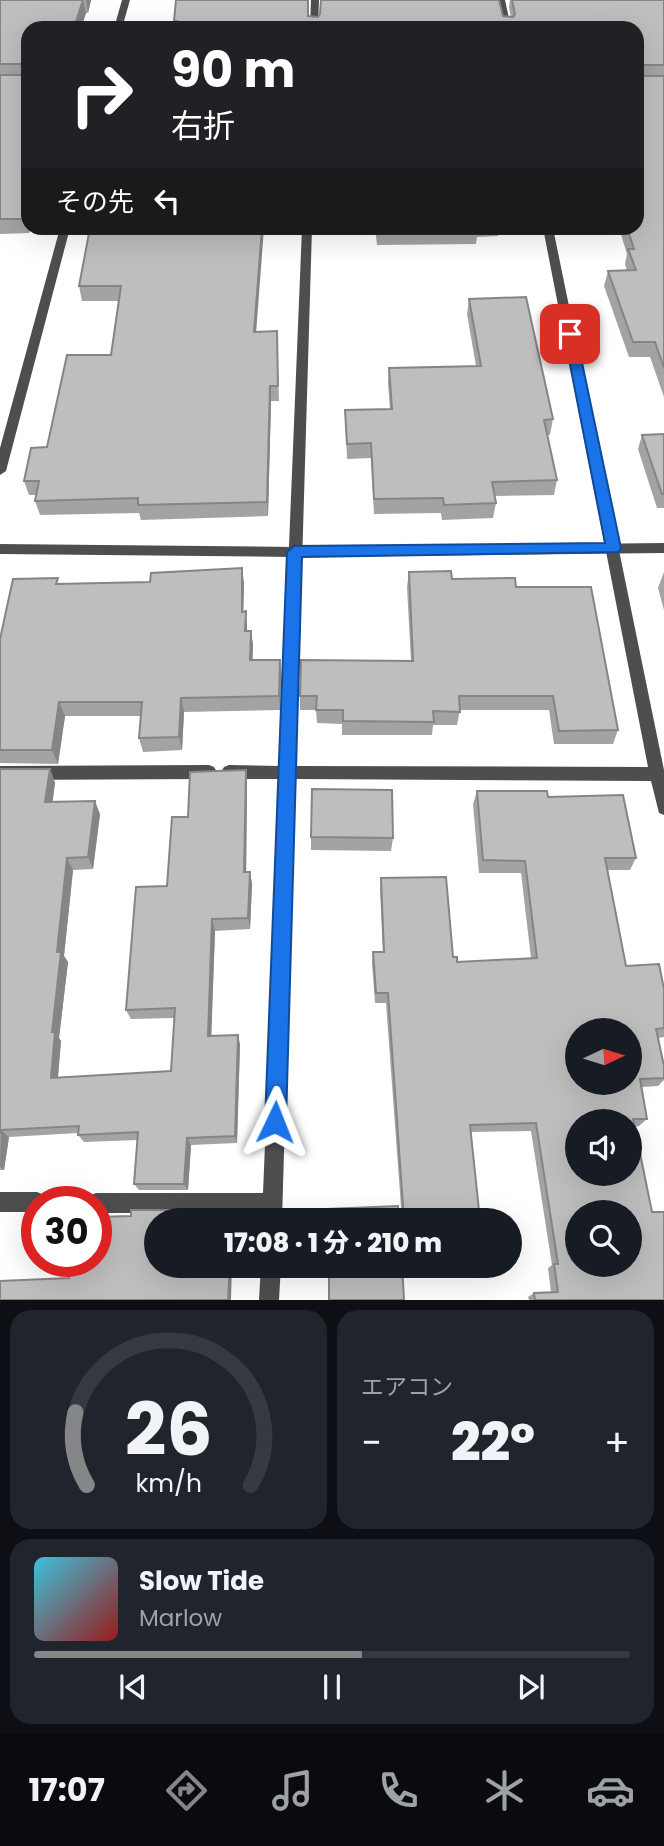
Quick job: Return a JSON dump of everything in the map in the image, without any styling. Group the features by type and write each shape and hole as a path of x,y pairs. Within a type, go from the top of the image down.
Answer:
{"street":[{"path":"120,21 126,0"},
{"path":"314,21 315,0"},
{"path":"501,0 506,21"},
{"path":"0,471 63,235"},
{"path":"272,1208 307,235"},
{"path":"549,235 664,808"},
{"path":"0,549 294,552 664,548"},
{"path":"0,773 657,774"},
{"path":"0,1202 21,1202"},
{"path":"112,1204 194,1208"},
{"path":"269,1300 270,1278"}],"building":[{"path":"0,0 83,0 76,21 21,21 21,64 0,64"},
{"path":"176,0 308,0 308,16 318,17 321,0 499,0 503,16 513,17 515,14 512,0 664,0 664,65 644,65 644,21 174,21"},
{"path":"0,75 21,75 21,219 0,219"},
{"path":"644,76 664,76 664,368 655,342 633,342 608,271 636,270 628,249 634,249 629,235 644,235"},
{"path":"89,235 261,235 254,332 277,331 278,386 270,386 267,502 138,505 138,498 35,501 39,481 24,481 31,448 47,447 67,355 111,355 121,286 79,286"},
{"path":"526,297 553,419 544,420 557,480 492,482 496,503 444,505 443,498 374,499 371,443 347,444 345,410 392,409 389,368 481,366 469,299"},
{"path":"664,434 664,494 662,494 642,435"},
{"path":"242,568 242,612 246,611 245,631 251,631 250,660 280,660 279,696 181,698 179,737 139,738 142,702 59,702 52,750 0,750 0,639 13,579 58,578 56,584 150,582 151,573"},
{"path":"451,571 452,579 515,578 516,587 591,587 618,730 559,731 553,696 459,696 460,712 433,711 434,722 343,721 343,710 316,710 317,696 300,696 301,660 413,661 409,572"},
{"path":"0,769 50,769 45,802 95,801 88,857 67,858 57,952 61,952 52,1032 55,1032 51,1078 171,1071 175,1008 126,1010 136,887 167,886 172,817 188,817 190,772 246,770 244,872 250,872 248,918 212,919 208,1036 238,1035 235,1136 187,1138 184,1184 134,1184 138,1132 78,1135 79,1126 1,1130 0,1134"},
{"path":"312,789 392,790 393,838 311,837"},
{"path":"477,791 547,791 548,797 623,795 636,858 605,858 626,966 659,964 664,989 664,1028 656,1029 664,1078 642,1079 642,1018 565,1018 565,1096 642,1096 642,1090 647,1119 642,1119 642,1109 565,1109 565,1186 642,1186 642,1163 652,1212 664,1212 664,1300 535,1300 534,1293 558,1292 554,1264 558,1264 536,1123 470,1125 479,1208 403,1208 388,993 376,993 373,952 384,952 381,878 446,877 453,957 457,957 457,962 537,958 525,861 483,860"},
{"path":"398,1206 398,1208 351,1208"},
{"path":"131,1210 144,1210 144,1278 229,1278 228,1300 0,1300 0,1281 112,1277 112,1217 131,1216"},
{"path":"329,1278 403,1278 404,1300 329,1300"}],"route":[{"path":"275,1122 294,552 613,548 570,334"}]}
